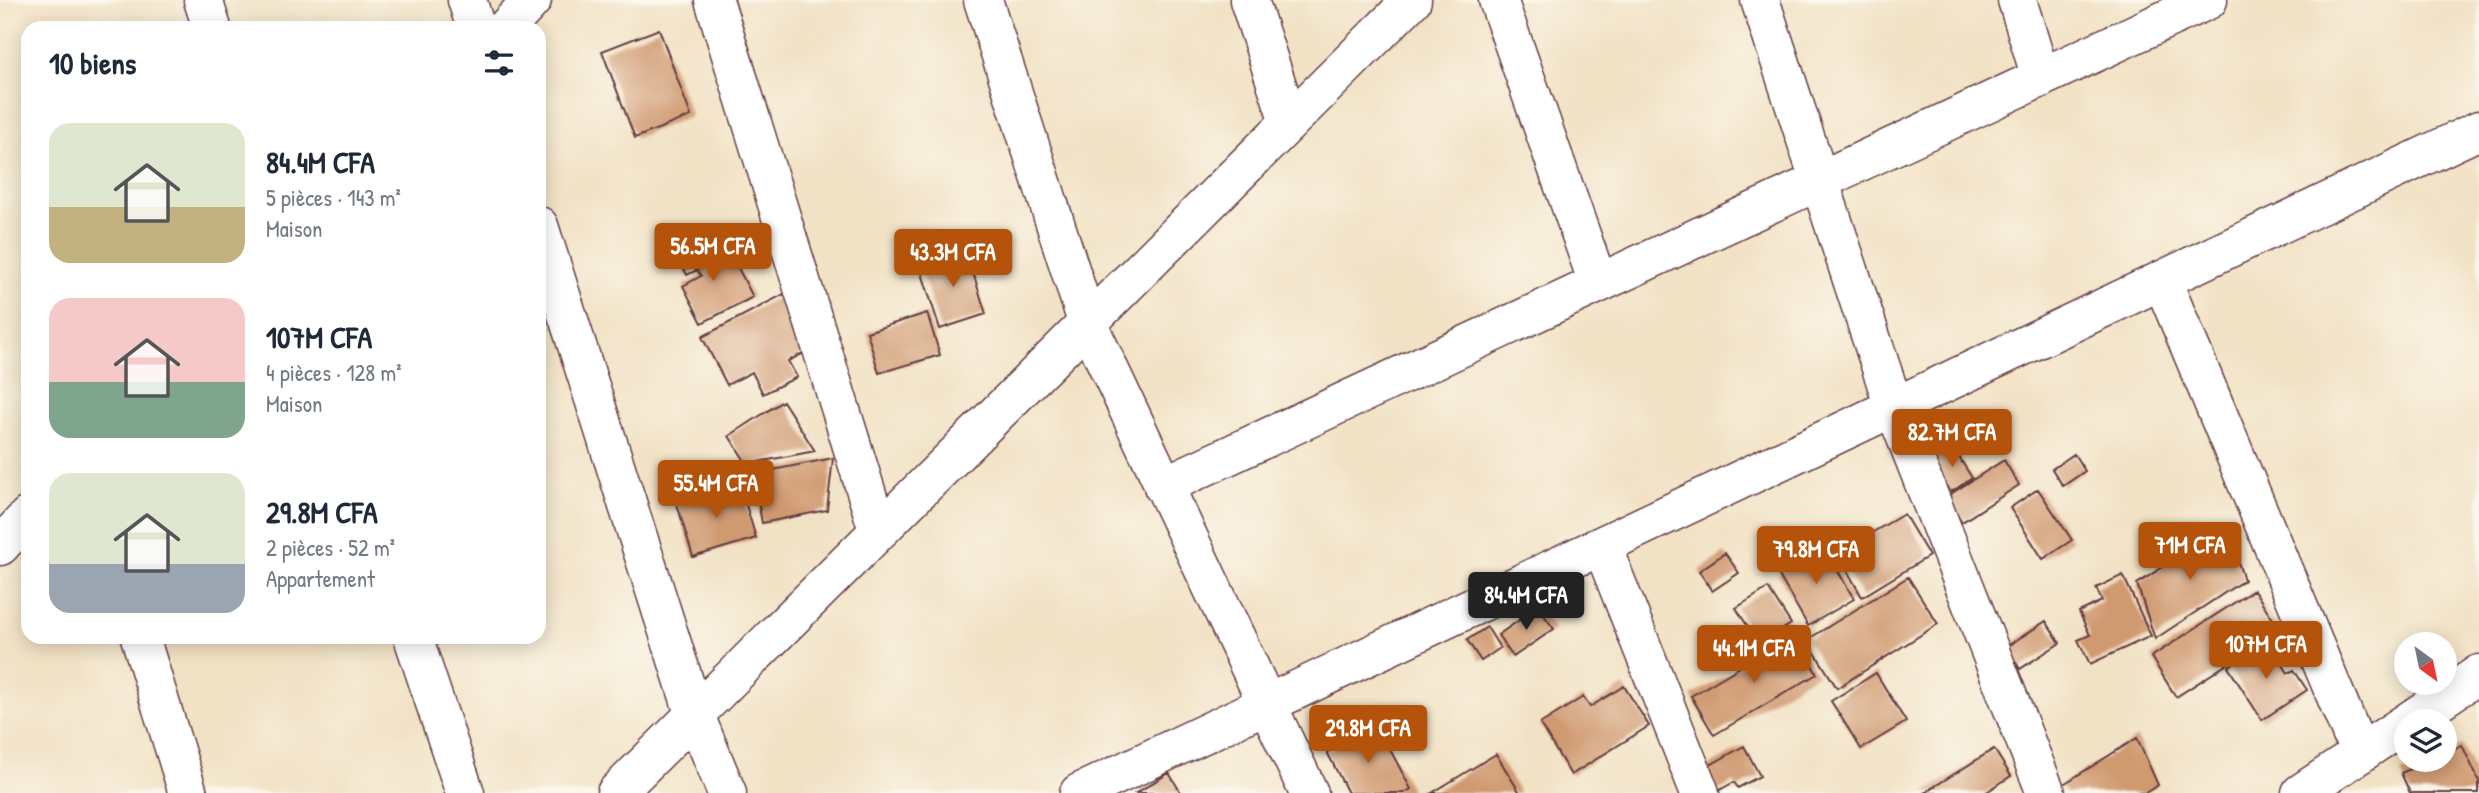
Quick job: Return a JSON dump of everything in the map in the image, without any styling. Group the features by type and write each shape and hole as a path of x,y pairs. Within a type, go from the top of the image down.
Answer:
{"street":[{"path":"203,0 210,21"},
{"path":"467,0 474,21"},
{"path":"512,21 532,0"},
{"path":"714,0 878,530"},
{"path":"983,0 1087,322 1309,793"},
{"path":"1249,0 1289,122"},
{"path":"616,793 1412,0"},
{"path":"1498,0 1598,283"},
{"path":"1760,0 1895,407 2046,793"},
{"path":"2017,0 2041,78"},
{"path":"1163,486 2208,0"},
{"path":"1079,793 2479,130"},
{"path":"546,248 694,713 727,793"},
{"path":"2162,280 2360,754"},
{"path":"0,546 21,524"},
{"path":"1602,546 1700,793"},
{"path":"142,644 188,793"},
{"path":"415,644 465,793"},
{"path":"2427,709 2479,674"},
{"path":"2301,793 2394,731"}],"building":[{"path":"659,29 691,116 635,138 602,51"},
{"path":"707,240 716,257 705,263 709,273 734,260 753,297 702,323 683,286 701,276 697,270 687,275 677,256"},
{"path":"966,250 986,314 940,329 919,264"},
{"path":"784,294 812,349 788,361 797,377 763,394 752,372 727,385 702,337"},
{"path":"927,313 940,355 879,373 867,332"},
{"path":"783,401 815,451 747,464 729,436"},
{"path":"1952,446 1972,478 1951,492 1931,460"},
{"path":"2074,454 2085,471 2063,486 2052,469"},
{"path":"833,458 827,510 762,523 753,474"},
{"path":"2004,460 2019,485 1962,522 1946,497"},
{"path":"739,482 756,538 693,557 676,501"},
{"path":"2038,489 2072,540 2043,559 2010,508"},
{"path":"1904,514 1929,556 1862,597 1837,553"},
{"path":"2226,526 2244,580 2155,639 2137,584"},
{"path":"1824,547 1854,599 1808,626 1778,574"},
{"path":"1725,553 1739,573 1712,591 1699,571"},
{"path":"2123,575 2151,636 2090,664 2078,640 2090,635 2079,612 2102,601 2096,588"},
{"path":"1908,577 1938,624 1837,688 1807,640"},
{"path":"1768,588 1791,624 1759,644 1736,608"},
{"path":"2254,590 2280,630 2176,697 2151,657"},
{"path":"1538,607 1554,629 1513,657 1498,635"},
{"path":"2046,621 2060,643 2020,669 2006,647"},
{"path":"1487,627 1500,648 1481,661 1467,640"},
{"path":"1794,635 1817,674 1714,735 1691,696"},
{"path":"2268,641 2288,673 2294,670 2307,690 2262,720 2228,667"},
{"path":"1876,673 1906,722 1861,749 1831,701"},
{"path":"1624,686 1649,726 1571,775 1540,724 1583,697 1590,707"},
{"path":"1377,725 1411,789 1404,793 1348,793 1327,752"},
{"path":"2137,738 2158,785 2145,793 2066,793 2062,785"},
{"path":"2462,745 2479,781 2479,793 2410,793 2401,773 2457,772 2457,747"},
{"path":"1744,746 1760,776 1738,788 1734,782 1718,791 1705,768"},
{"path":"1994,749 2011,776 1985,793 1924,793"},
{"path":"1496,754 1520,793 1432,793"},
{"path":"1169,773 1181,793 1136,793"}]}
